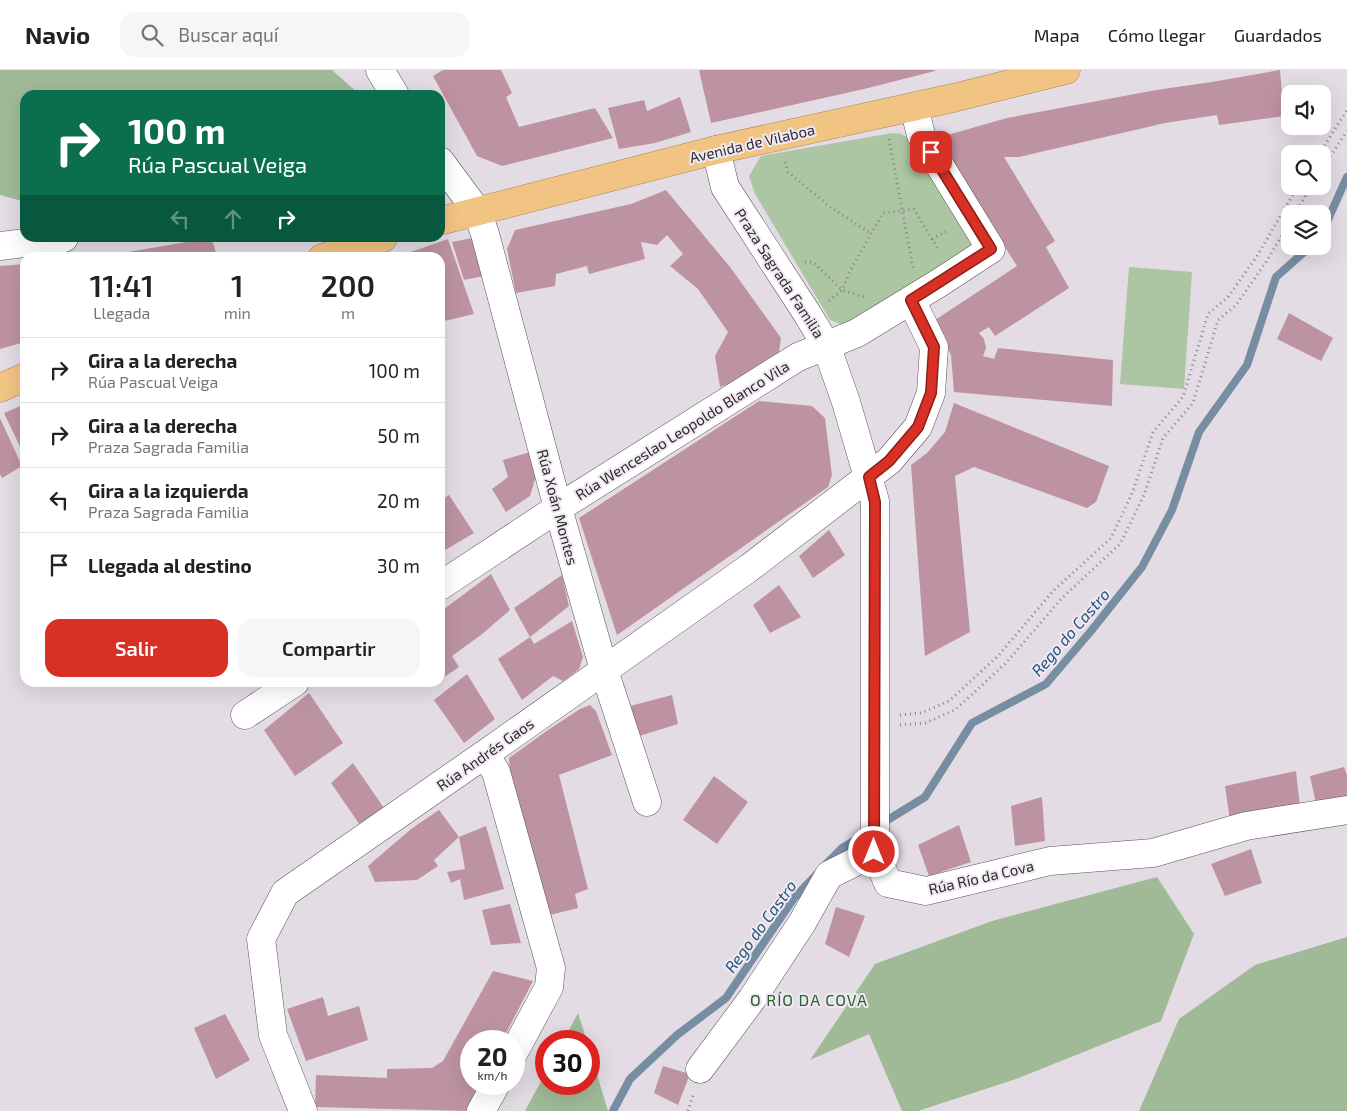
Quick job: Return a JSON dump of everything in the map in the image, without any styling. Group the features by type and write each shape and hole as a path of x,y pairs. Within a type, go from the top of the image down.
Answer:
{"highway":[{"name":"Avenida de Vilaboa","path":"445,220 716,150 914,107 1066,70"},
{"path":"340,252 371,242"},
{"path":"0,388 20,379"}],"street":[{"path":"380,70 393,90"},
{"name":"Praza Sagrada Familia","path":"716,150 724,187 826,345 857,333 991,249 920,135 914,107"},
{"name":"Rúa Xoán Montes","path":"445,168 477,211 485,234 558,508 604,670 647,802"},
{"path":"0,246 32,242"},
{"name":"Rúa Andrés Gaos","path":"303,1111 273,1035 261,939 285,893 749,568 889,461 918,427 931,393 934,347 914,298"},
{"name":"Rúa Río da Cova","path":"826,345 846,402 875,502 874,852 888,883 926,891 1050,861 1153,853 1246,826 1347,810"},
{"name":"Rúa Wenceslao Leopoldo Blanco Vila","path":"445,583 558,508 798,357 826,345"},
{"path":"245,715 287,687"},
{"path":"485,754 496,772 551,968 549,987 525,1032"},
{"path":"700,1069 757,991 802,923 829,875 874,852"},
{"path":"481,1111 490,1095"}],"path":[{"path":"1325,145 1347,110"},
{"path":"884,113 902,210 914,298"},
{"path":"1331,155 1347,131"},
{"path":"778,136 788,172 830,207 872,234"},
{"path":"875,723 921,713 949,701 998,656 1054,590 1111,538 1134,491 1153,432 1183,397 1208,314 1228,297 1257,256 1293,195"},
{"path":"808,315 823,308 842,290 850,271 883,213 914,209 952,275"},
{"path":"875,723 925,723 955,710 1006,664 1062,598 1120,544 1144,495 1163,438 1193,403 1218,320 1236,305 1281,237"}],"green space":[{"path":"0,70 332,70 354,90 20,90 20,201 0,195"},
{"path":"892,133 901,134 912,140 968,231 971,244 969,253 858,324 843,325 830,320 755,194 749,176 761,156"},
{"path":"1129,267 1192,272 1184,389 1120,384"},
{"path":"1157,877 1194,934 1161,1021 1016,1079 918,1111 902,1111 869,1034 810,1060 875,964 992,921"},
{"path":"1347,937 1347,1111 1139,1111 1179,1019 1255,965"},
{"path":"578,1013 583,1030 569,1030"},
{"path":"600,1084 608,1111 525,1111 535,1092 535,1095 600,1095"}],"building":[{"path":"443,70 501,70 512,93 506,97 519,127 595,108 613,138 502,166 477,156 445,98 445,90 441,90 433,76"},
{"path":"699,70 935,70 935,71 711,123"},
{"path":"1280,70 1281,116 1219,125 1217,115 1165,123 1019,157 1004,157 1055,241 1046,247 1069,288 995,336 989,327 979,333 984,339 986,348 983,356 994,359 998,348 1113,360 1112,406 954,392 951,355 935,320 1017,266 937,140 951,134 1007,118 1156,90"},
{"path":"680,97 691,132 655,143 619,149 608,108 644,100 647,111"},
{"path":"666,190 730,267 781,338 779,352 735,382 720,387 715,356 728,332 698,289 670,266 683,254 667,235 657,245 641,242 645,259 589,274 587,266 556,274 555,286 516,293 507,249 515,230 631,204"},
{"path":"477,237 489,275 464,280 452,242"},
{"path":"448,239 474,314 445,321 445,252 411,252 439,242 445,242"},
{"path":"186,242 211,242 213,243 216,252 128,252"},
{"path":"20,264 20,343 0,349 0,266"},
{"path":"1289,313 1333,338 1321,361 1277,339"},
{"path":"759,401 812,406 825,418 832,475 828,487 617,635 579,518"},
{"path":"954,403 1109,466 1096,502 1087,508 974,467 955,476 970,632 925,656 911,465 927,453 945,432"},
{"path":"20,406 20,447 4,413"},
{"path":"0,418 20,462 20,467 2,478 0,474"},
{"path":"530,452 536,476 530,496 506,512 492,489 508,477 503,460"},
{"path":"449,495 474,533 445,550 445,498"},
{"path":"829,530 845,555 813,578 799,556"},
{"path":"491,574 510,610 481,635 452,656 459,667 445,677 445,608"},
{"path":"562,575 569,606 530,637 514,608"},
{"path":"779,585 801,617 770,633 753,605"},
{"path":"572,621 583,657 579,669 563,681 553,676 522,700 498,659 530,637 534,644"},
{"path":"467,674 495,719 464,743 434,700"},
{"path":"309,693 343,743 295,776 264,730"},
{"path":"672,695 678,724 639,736 630,706"},
{"path":"590,705 596,711 612,755 559,775 588,889 575,894 578,908 550,915 510,771 509,758 580,709"},
{"path":"353,763 384,808 362,828 331,783"},
{"path":"1344,767 1347,775 1347,797 1316,804 1310,776"},
{"path":"1296,771 1300,807 1230,821 1225,786"},
{"path":"714,776 748,802 717,844 683,820"},
{"path":"1042,797 1045,841 1015,846 1011,806"},
{"path":"439,810 459,837 434,860 438,866 417,880 375,882 368,866 411,829"},
{"path":"959,825 971,862 929,876 918,845"},
{"path":"486,826 504,889 464,900 460,879 451,883 447,872 465,869 459,837"},
{"path":"1251,849 1262,883 1225,896 1211,864"},
{"path":"510,904 521,943 491,945 482,910"},
{"path":"836,907 865,916 849,957 825,944"},
{"path":"493,971 533,981 508,1030 460,1030"},
{"path":"323,997 328,1016 359,1006 368,1040 306,1061 287,1009"},
{"path":"225,1014 250,1060 216,1079 194,1028"},
{"path":"460,1030 460,1095 475,1095 467,1111 315,1107 316,1075 387,1078 387,1069 432,1068 443,1061"},
{"path":"663,1066 690,1074 678,1105 654,1093"}],"waterway":[{"name":"Rego do Castro","path":"1331,213 1347,177"},
{"name":"Rego do Castro","path":"881,824 925,797 972,723 1046,684 1142,567 1172,510 1199,432 1247,365 1276,277 1301,255"},
{"name":"Rego do Castro","path":"826,864 842,848 869,832"},
{"name":"Rego do Castro","path":"613,1111 630,1079 677,1035 726,998 794,898 817,874"}],"district":[{"name":"O RÍO DA COVA","path":"809,999"}],"route":[{"path":"874,852 875,502 869,477 889,461 918,427 931,393 934,347 911,300 991,249 931,152"}]}
